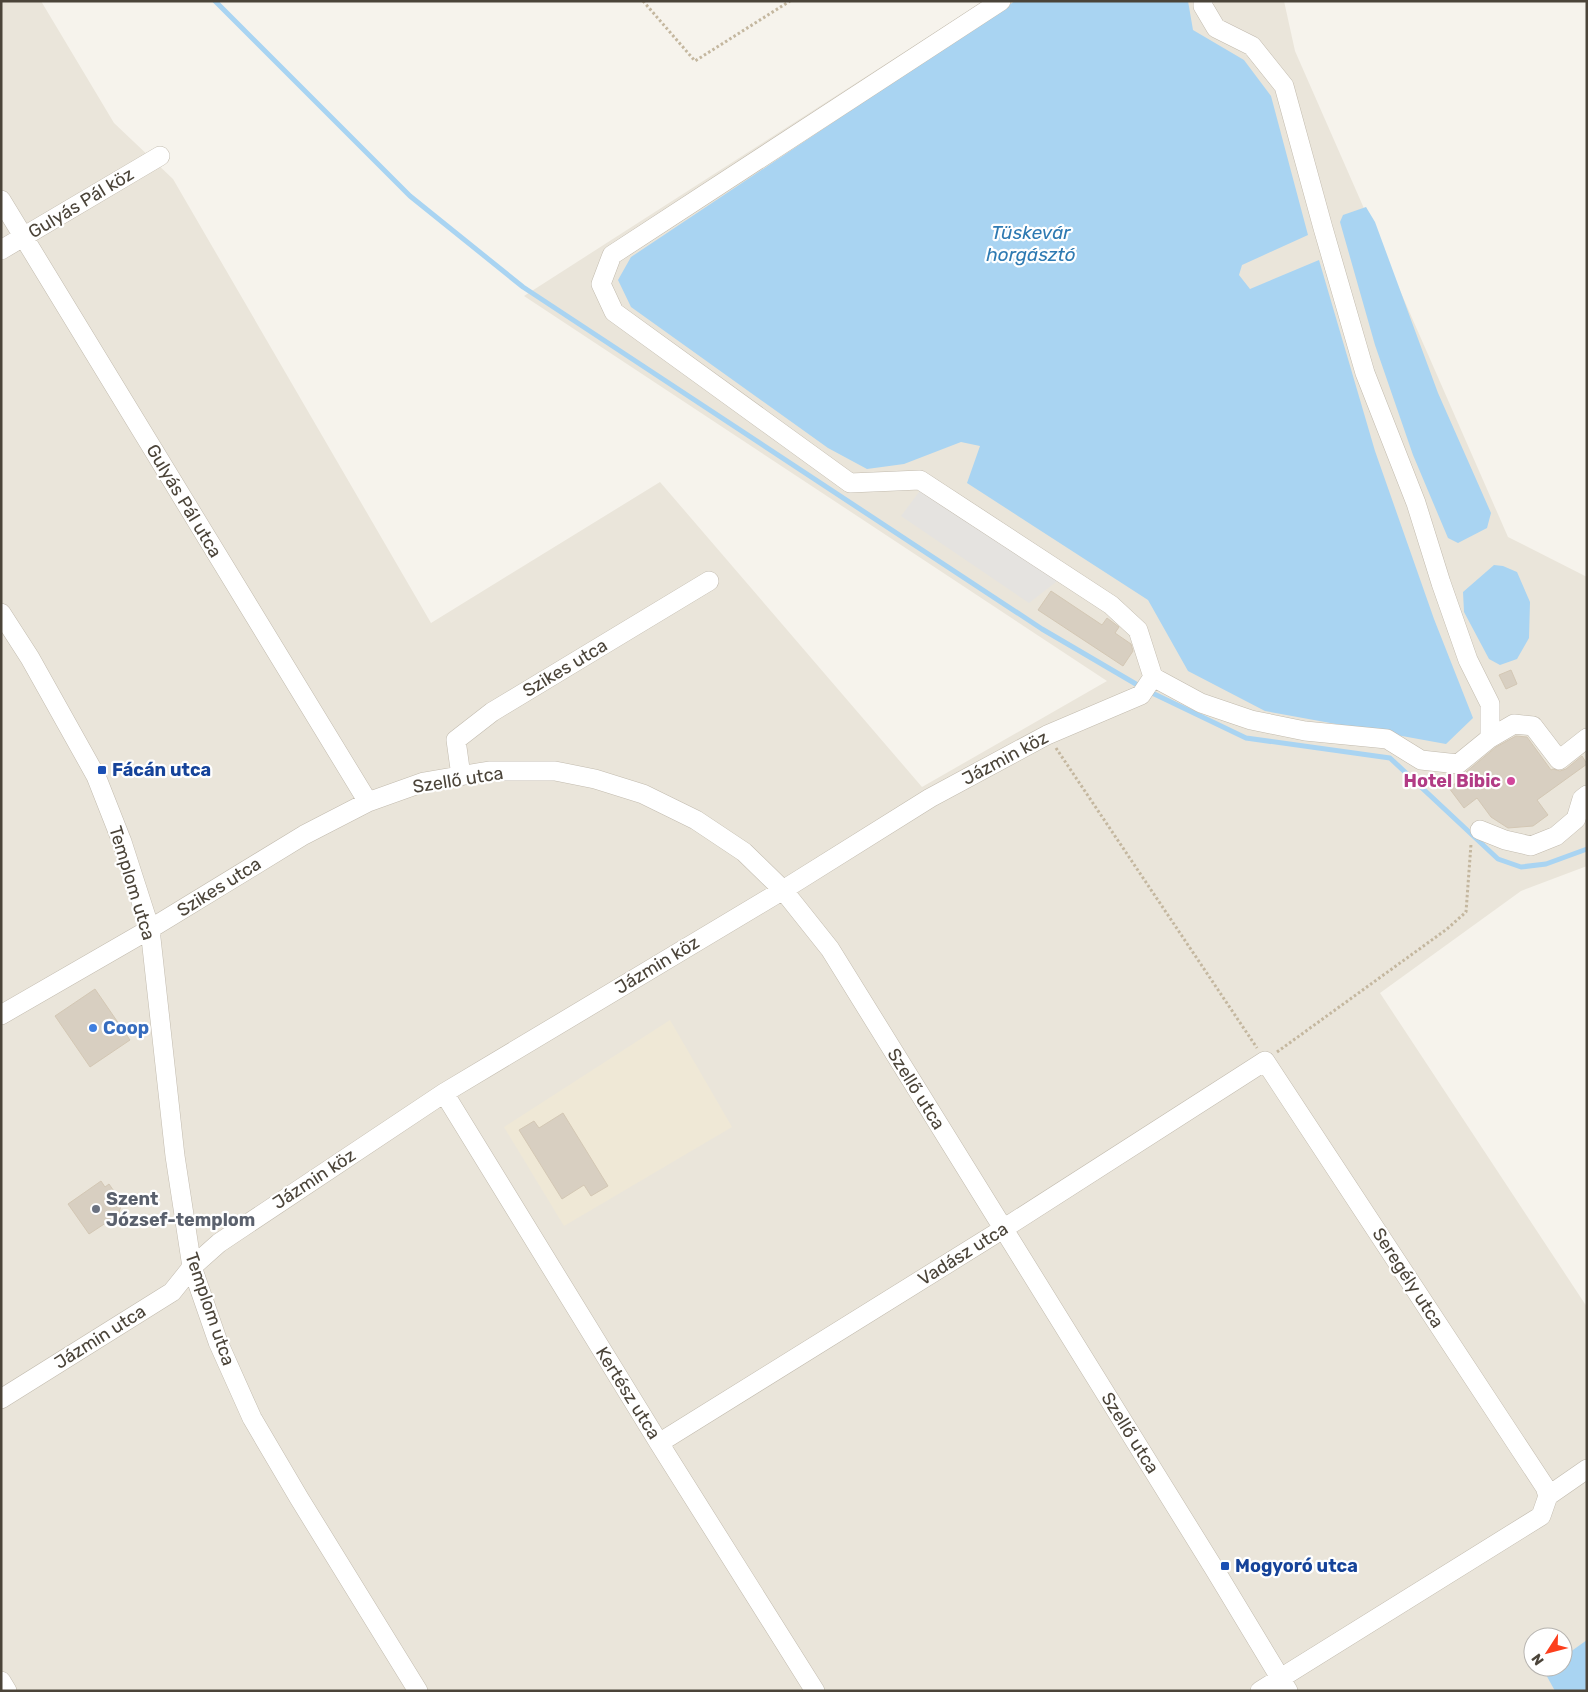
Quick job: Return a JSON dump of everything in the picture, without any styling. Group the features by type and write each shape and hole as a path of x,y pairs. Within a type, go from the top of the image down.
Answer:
{"street":[{"path":"1001,1 612,255 601,284 614,312 850,484 920,480 1111,605 1138,630 1153,677 1201,703 1251,720 1305,731 1387,740 1421,760 1458,764 1490,738 1514,724 1533,726 1559,760 1586,739"},
{"path":"1203,1 1203,6 1216,28 1252,46 1284,86 1365,373 1416,503 1468,660 1490,704 1490,738"},
{"name":"Gulyás Pál köz","path":"1,250 160,156"},
{"name":"Gulyás Pál utca","path":"1,200 368,802"},
{"name":"Szikes utca","path":"461,776 456,740 492,712 709,581"},
{"name":"Templom utca","path":"2,618 34,666 96,776 122,842 150,929 175,1156 192,1268 218,1342 252,1418 418,1691"},
{"name":"Jázmin köz","path":"192,1268 219,1243 255,1218 444,1093 783,890 930,798 1047,735 1141,695 1153,677"},
{"name":"Szellő utca","path":"368,802 424,782 489,771 555,771 594,778 643,794 696,820 744,852 783,890 830,950 1284,1684"},
{"path":"1476,834 1531,846 1556,836 1576,819 1582,799 1587,795"},
{"name":"Szikes utca","path":"150,929 304,835 368,802"},
{"path":"1,1015 150,929"},
{"name":"Vadász utca","path":"659,1443 1004,1229 1265,1060"},
{"name":"Seregély utca","path":"1265,1060 1545,1487 1548,1496"},
{"name":"Kertész utca","path":"444,1093 659,1443 815,1691"},
{"name":"Jázmin utca","path":"1,1399 172,1292 192,1268"},
{"path":"1260,1691 1284,1684 1541,1516 1548,1496 1587,1469"},
{"path":"1,1681 7,1691"}],"path":[{"path":"643,1 695,61 790,1"},
{"path":"1047,735 1265,1060 1447,929 1466,912 1476,834"}],"shaded area":[{"path":"1,1 41,1 114,123 173,179 431,623 660,482 922,787 1107,681 524,296 984,1 1284,1 1295,51 1508,537 1587,577 1587,866 1521,891 1380,993 1587,1307 1587,1691 1,1691"},
{"path":"925,484 1065,575 1029,603 901,516"},
{"path":"670,1020 732,1127 564,1226 504,1127"}],"water":[{"name":"Tüskevár horgásztó","path":"1015,1 1188,1 1193,30 1244,60 1271,96 1308,235 1242,265 1239,275 1250,289 1319,260 1375,451 1434,619 1473,718 1446,744 1265,711 1188,671 1148,600 967,483 980,446 961,442 904,464 867,469 828,448 631,307 618,280 631,257"},
{"path":"1366,207 1375,222 1438,393 1491,513 1487,528 1458,543 1448,538 1413,455 1375,345 1340,222 1343,215"},
{"path":"1494,565 1503,566 1517,572 1530,602 1529,638 1517,659 1500,665 1489,659 1464,612 1463,592"},
{"path":"1587,1640 1587,1691 1555,1691 1547,1677 1573,1677 1573,1650"}],"building":[{"path":"1051,591 1102,625 1107,618 1119,627 1115,633 1131,644 1133,651 1123,666 1038,610"},
{"path":"1511,670 1517,684 1506,689 1499,675"},
{"name":"Hotel Bibic","path":"1516,736 1527,737 1551,770 1560,771 1566,769 1582,756 1587,764 1537,800 1548,815 1533,826 1508,828 1491,817 1477,798 1464,808 1449,788 1468,774 1466,772 1496,747"},
{"name":"Coop","path":"95,989 130,1040 90,1067 55,1016"},
{"path":"563,1113 608,1186 591,1196 584,1185 562,1199 519,1130 534,1121 539,1128"},
{"name":"Szent József-templom","path":"101,1181 105,1187 109,1184 122,1203 118,1215 89,1234 68,1204"}],"waterway":[{"path":"215,1 410,196 523,287 1042,629 1141,687"},
{"path":"1148,691 1246,738 1390,758 1498,859 1521,867 1546,864 1587,849"}],"place":[{"name":"Fácán utca","path":"102,770"},
{"name":"Hotel Bibic","path":"1511,781"},
{"name":"Coop","path":"93,1028"},
{"name":"Szent József-templom","path":"96,1209"},
{"name":"Mogyoró utca","path":"1225,1566"}]}
